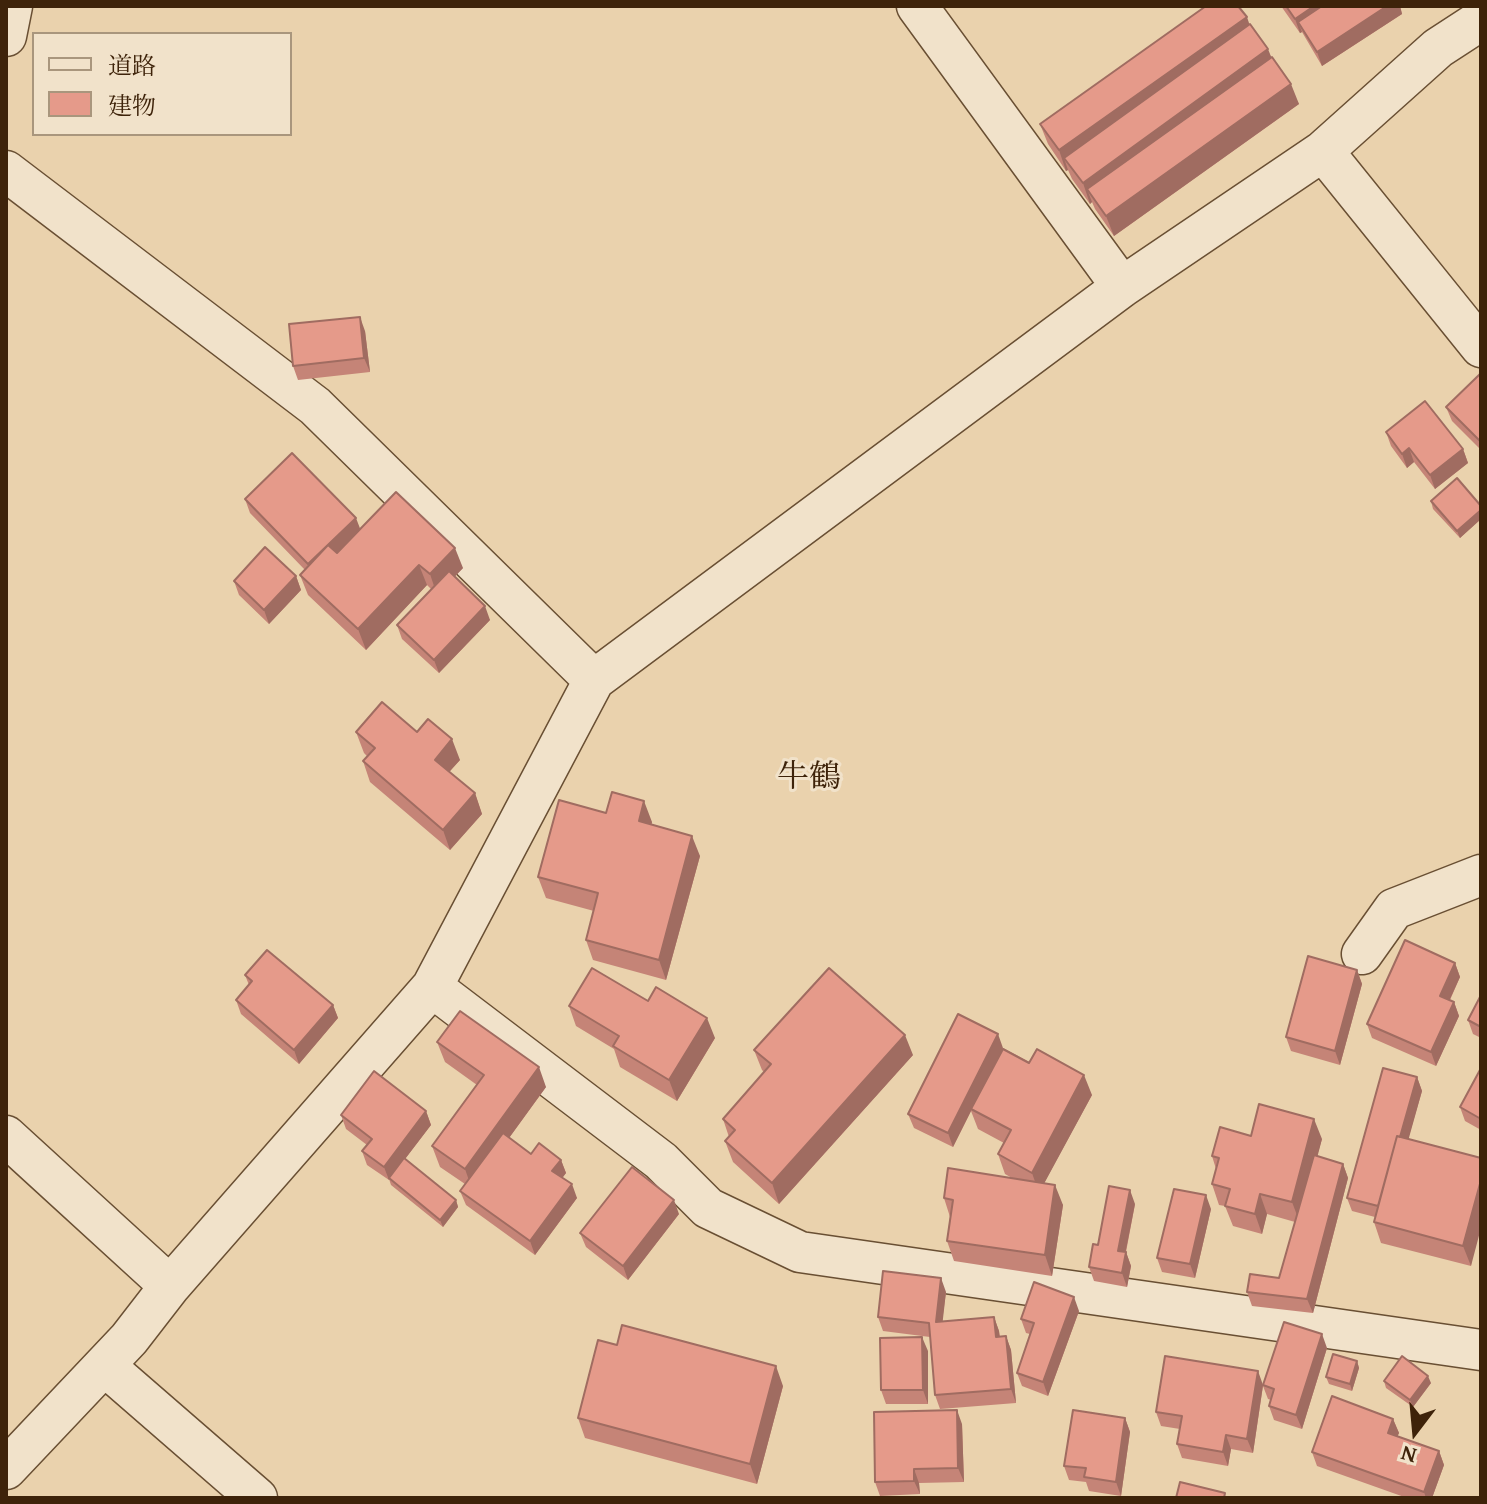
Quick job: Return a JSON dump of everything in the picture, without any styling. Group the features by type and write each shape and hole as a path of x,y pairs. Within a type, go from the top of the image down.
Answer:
{"street":[{"path":"6,36 12,6"},
{"path":"917,6 1122,287"},
{"path":"6,1469 105,1366 170,1286 432,987 594,680 1122,287 1323,151 1438,48 1481,20"},
{"path":"1323,151 1481,347"},
{"path":"6,171 315,406 594,680"},
{"path":"1362,954 1394,909 1481,875"},
{"path":"432,987 661,1161 708,1208 800,1252 1481,1350"},
{"path":"6,1136 170,1286"},
{"path":"105,1366 257,1498"}],"building":[{"path":"1206,6 1238,6 1247,17 1059,150 1040,124"},
{"path":"1286,6 1314,6 1295,19"},
{"path":"1322,6 1387,6 1317,52 1298,22"},
{"path":"1250,24 1268,49 1083,183 1064,158"},
{"path":"1272,57 1291,84 1106,216 1087,189"},
{"path":"360,317 364,358 293,366 289,324"},
{"path":"1481,374 1480,441 1446,407"},
{"path":"1425,401 1463,449 1430,475 1409,448 1402,454 1386,432"},
{"path":"292,453 356,518 308,564 245,499"},
{"path":"1457,478 1481,510 1457,531 1431,501"},
{"path":"396,492 455,548 430,574 419,565 358,629 300,575 328,545 337,553"},
{"path":"265,547 296,576 264,610 234,581"},
{"path":"449,571 485,606 434,660 397,625"},
{"path":"382,702 417,732 428,719 452,739 435,760 475,793 443,830 363,761 375,748 356,732"},
{"path":"612,792 644,801 639,821 692,836 659,960 586,940 598,893 538,877 559,800 606,813"},
{"path":"1405,940 1455,963 1440,996 1454,1002 1431,1052 1367,1024"},
{"path":"267,950 333,1005 294,1050 236,1000 252,981 245,975"},
{"path":"1308,956 1357,970 1335,1051 1286,1037"},
{"path":"592,968 648,1001 656,987 707,1018 669,1080 613,1046 619,1036 569,1006"},
{"path":"829,968 905,1035 772,1183 725,1141 735,1130 723,1119 771,1064 754,1050"},
{"path":"1481,995 1481,1027 1468,1020"},
{"path":"460,1011 539,1067 465,1169 432,1146 484,1075 437,1042"},
{"path":"958,1014 998,1034 948,1133 908,1114"},
{"path":"1003,1049 1029,1063 1037,1049 1084,1075 1032,1173 998,1154 1011,1130 971,1109"},
{"path":"1383,1068 1417,1077 1378,1206 1347,1198"},
{"path":"1481,1068 1481,1119 1460,1107"},
{"path":"374,1071 426,1111 384,1167 362,1151 372,1139 341,1115"},
{"path":"1259,1104 1314,1119 1292,1202 1260,1194 1255,1214 1225,1206 1230,1189 1212,1184 1219,1158 1212,1156 1220,1127 1251,1136"},
{"path":"503,1133 531,1154 539,1143 561,1160 552,1171 572,1184 530,1241 460,1191"},
{"path":"1397,1136 1481,1158 1481,1180 1463,1246 1374,1222"},
{"path":"1314,1155 1343,1164 1307,1299 1247,1292 1250,1274 1279,1278"},
{"path":"404,1158 456,1200 440,1220 389,1178"},
{"path":"632,1167 674,1200 623,1266 580,1233"},
{"path":"948,1168 1055,1185 1045,1255 947,1241 953,1200 944,1198"},
{"path":"1109,1186 1130,1190 1118,1251 1126,1252 1122,1273 1089,1267 1093,1244 1098,1245"},
{"path":"1174,1189 1206,1195 1190,1264 1157,1258"},
{"path":"883,1271 941,1278 936,1322 994,1317 996,1337 1006,1336 1011,1389 935,1395 929,1323 878,1317"},
{"path":"1034,1282 1074,1297 1043,1382 1017,1373 1034,1323 1021,1319"},
{"path":"1284,1322 1322,1334 1296,1415 1269,1406 1274,1389 1263,1385"},
{"path":"622,1325 776,1366 750,1464 578,1418 598,1340 617,1345"},
{"path":"922,1337 923,1390 881,1390 880,1338"},
{"path":"1333,1354 1357,1361 1350,1384 1326,1377"},
{"path":"1165,1356 1258,1371 1247,1439 1226,1435 1223,1452 1177,1444 1182,1416 1156,1412"},
{"path":"1402,1356 1428,1376 1410,1400 1384,1381"},
{"path":"1332,1396 1393,1419 1388,1433 1439,1451 1424,1492 1312,1452"},
{"path":"957,1410 958,1468 914,1469 914,1481 875,1482 874,1412"},
{"path":"1073,1410 1125,1418 1116,1482 1084,1477 1086,1468 1064,1466"},
{"path":"1180,1482 1225,1493 1224,1498 1176,1498"}],"district":[{"name":"牛鶴","path":"809,779"}]}
